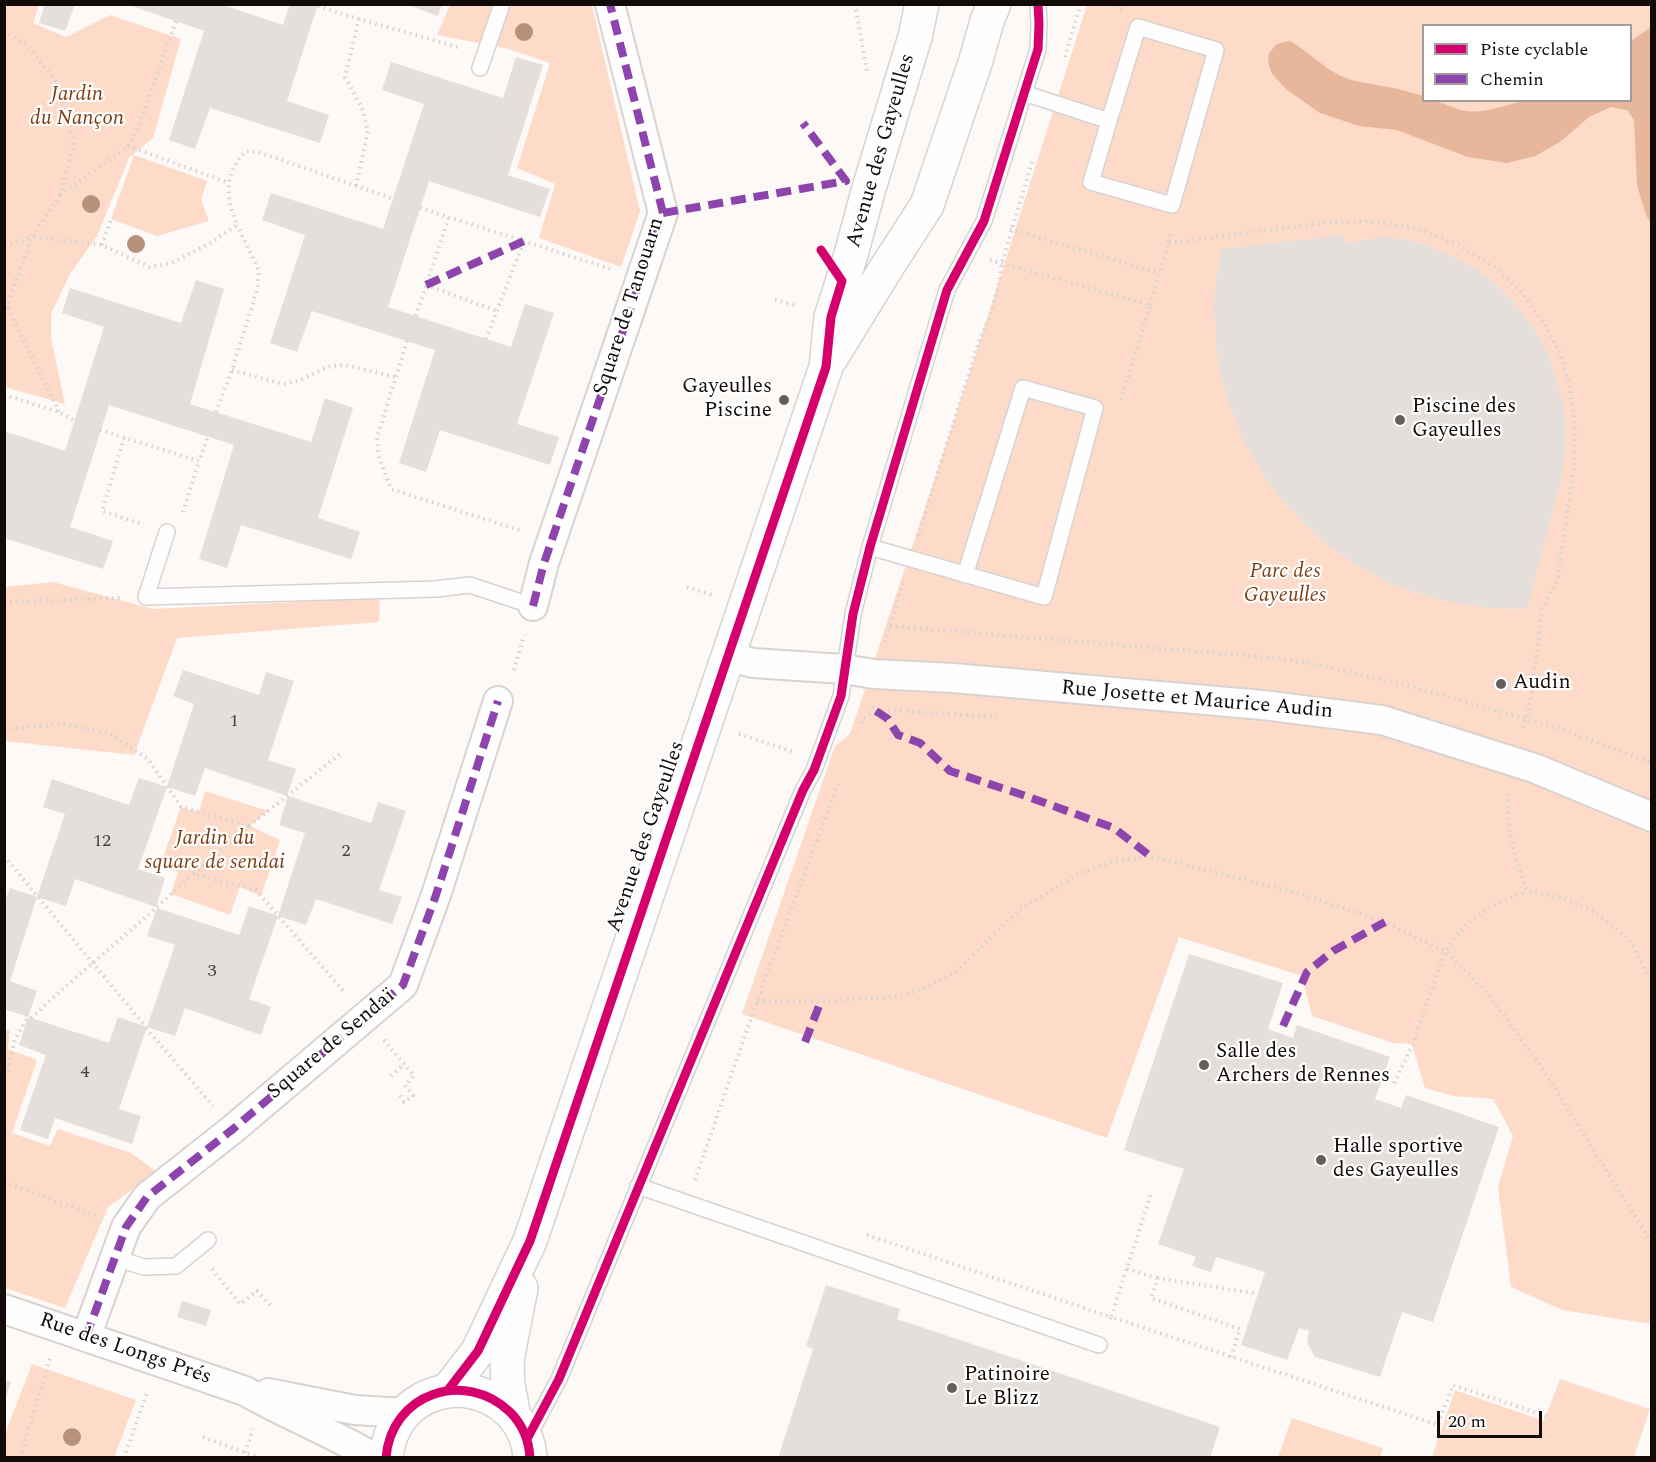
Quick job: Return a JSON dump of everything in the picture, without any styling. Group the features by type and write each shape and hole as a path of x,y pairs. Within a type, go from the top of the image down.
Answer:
{"street":[{"name":"Square de Tanouarn","path":"533,606 551,541 663,213 610,4"},
{"name":"Avenue des Gayeulles","path":"448,1390 478,1351 530,1241 825,367 831,317 915,37 922,4"},
{"name":"Avenue des Gayeulles","path":"825,367 927,205 994,4"},
{"name":"Rue Josette et Maurice Audin","path":"728,656 753,663 1263,705 1382,720 1534,768 1652,817"},
{"name":"Square de Sendaï","path":"86,1337 126,1227 147,1197 233,1129 403,985 436,895 498,701"},
{"name":"Avenue des Gayeulles","path":"524,1438 508,1385 507,1360 530,1241"},
{"name":"Rue des Longs Prés","path":"4,1309 244,1392 344,1440 375,1458"},
{"name":"Avenue des Gayeulles","path":"386,1458 390,1436 405,1413 424,1398 448,1390 467,1390 485,1395 501,1404 524,1438"},
{"name":"Rue des Longs Prés","path":"244,1392 272,1394 355,1410 405,1413"}],"lane":[{"path":"480,68 502,4"},
{"path":"524,1438 559,1379 798,801 818,760 841,696 853,614 870,547 947,290 984,221 1038,49 1038,4"},
{"path":"1138,27 1216,50 1172,205 1091,182 1109,121 1138,27"},
{"path":"1024,93 1109,121"},
{"path":"870,547 964,575 1044,597 1095,408 1023,388 964,575"},
{"path":"167,532 146,597 423,589 470,585 533,606"},
{"path":"638,1186 1099,1345"},
{"path":"115,1258 144,1267 176,1266 202,1245"}],"path":[{"path":"855,4 865,62"},
{"path":"1051,102 1081,4"},
{"path":"318,6 459,48 465,47"},
{"path":"356,186 369,131 362,108 345,77 359,19"},
{"path":"60,195 128,146 142,117 176,21"},
{"path":"4,31 26,44 62,88 74,145 60,195 32,237 4,314"},
{"path":"865,62 871,52"},
{"path":"128,146 229,183"},
{"path":"216,412 257,290 259,272 229,202 229,178 240,158 246,151 258,152 394,199"},
{"path":"876,711 866,700 980,338 990,317 1002,263 1034,157"},
{"path":"1095,408 1119,405 1177,214 1172,205"},
{"path":"420,208 641,279"},
{"path":"416,316 449,217"},
{"path":"102,245 111,219"},
{"path":"1169,243 1321,223 1368,220 1416,228 1459,245 1497,269 1522,293 1544,323 1560,353 1570,387 1575,425 1574,466 1558,578 1542,608 1531,699 1515,763"},
{"path":"4,246 32,237 102,245 149,267 172,263 212,242 237,225"},
{"path":"486,339 524,241"},
{"path":"966,254 1150,305"},
{"path":"426,285 497,311"},
{"path":"7,307 59,412"},
{"path":"407,341 377,438 378,455 391,489 551,541"},
{"path":"232,370 283,384 298,381 327,367 345,365 396,377"},
{"path":"4,395 59,412 75,421"},
{"path":"100,430 199,461"},
{"path":"124,438 102,511 176,535 207,437"},
{"path":"4,602 146,597"},
{"path":"859,730 863,719 876,711 998,717"},
{"path":"706,723 818,760"},
{"path":"4,729 62,724 110,733 148,759 181,807 249,826"},
{"path":"4,1076 15,1039 29,1018 249,826 340,754"},
{"path":"687,1203 756,1001 838,784"},
{"path":"1509,796 1508,812 1515,858 1527,891"},
{"path":"4,856 233,1129"},
{"path":"756,1001 894,998 925,988 956,972 1018,911 1078,874 1112,862 1150,856 1306,896 1385,922 1445,951 1489,995 1540,1065 1652,1244"},
{"path":"193,874 256,890 414,1076 405,1085 413,1096 404,1102 399,1093"},
{"path":"1394,1083 1413,1044 1445,951 1466,924 1492,906 1527,891 1563,898 1596,913 1630,940 1652,982"},
{"path":"391,1076 404,1064"},
{"path":"696,1177 705,1180"},
{"path":"4,1182 126,1227"},
{"path":"1099,1345 1111,1317 1151,1194"},
{"path":"864,1234 1438,1425 1453,1385 1542,1417"},
{"path":"202,1245 240,1304 258,1291 271,1306"},
{"path":"1127,1269 1158,1278 1258,1294"},
{"path":"1158,1278 1151,1298 1240,1329 1231,1357"},
{"path":"20,1458 50,1357"},
{"path":"124,1458 148,1389"},
{"path":"244,1455 254,1426"},
{"path":"203,1437 244,1455 260,1458"}],"green space":[{"name":"Jardin du Nançon","path":"4,5 39,5 33,23 66,37 110,15 181,39 153,138 129,158 97,236 70,274 51,314 51,338 65,404 5,387"},
{"path":"450,5 592,5 640,211 621,267 539,238 555,184 517,168 550,63 508,49 437,35"},
{"name":"Parc des Gayeulles","path":"1087,5 1651,5 1651,1324 1562,1310 1511,1287 1498,1187 1513,1136 1493,1099 1453,1096 1425,1088 1412,1044 1393,1043 1312,1016 1302,976 1179,937 1107,1138 742,1014 835,746 850,734 966,384"},
{"path":"134,155 207,181 201,200 209,221 157,236 111,219"},
{"path":"53,582 153,609 380,598 379,622 177,638 134,755 5,741 5,587"},
{"name":"Jardin du square de sendai","path":"205,791 268,811 250,826 280,840 261,896 240,887 230,915 171,894 178,872 160,866 181,807 199,812"},
{"path":"4,1029 10,1031 8,1049 37,1060 12,1133 50,1146 58,1129 131,1153 157,1172 108,1207 65,1308 5,1288"},
{"path":"32,1364 136,1400 114,1457 5,1457 5,1434"},
{"path":"1560,1379 1650,1409 1634,1457 1432,1457 1455,1390 1544,1421"},
{"path":"1292,1418 1383,1448 1380,1457 1278,1457"}],"shaded area":[{"path":"1651,27 1651,223 1646,215 1637,185 1634,120 1627,110 1611,107 1589,117 1560,142 1535,156 1507,163 1468,157 1397,130 1359,126 1320,113 1287,90 1272,74 1268,62 1269,53 1277,44 1290,41 1346,78 1422,96 1422,102 1439,102 1472,112 1519,102 1632,102 1632,40"}],"building":[{"path":"45,4 75,4 65,31 39,23"},
{"path":"126,4 220,4 283,25 290,4 318,4 287,101 329,115 320,143 210,108 195,149 169,140 204,31"},
{"path":"405,4 442,4 438,16"},
{"path":"516,57 543,65 508,175 550,189 540,217 429,181 388,307 511,347 525,304 554,313 517,424 559,437 550,465 440,430 426,472 399,463 435,350 312,311 297,352 270,343 305,235 262,220 271,193 383,229 424,104 382,90 391,62 503,98"},
{"name":"Piscine des Gayeulles","path":"1344,235 1345,243 1385,237 1404,239 1424,244 1462,261 1501,289 1517,306 1538,335 1549,356 1563,402 1566,426 1565,450 1561,481 1527,609 1486,608 1444,601 1393,585 1355,564 1311,531 1295,514 1265,477 1242,438 1218,364 1214,311 1221,249"},
{"path":"196,280 224,289 190,404 311,442 325,398 353,408 318,518 360,532 351,559 241,525 227,568 199,559 234,445 109,405 70,527 113,541 103,569 4,538 4,431 65,451 104,327 62,313 70,288 181,323"},
{"path":"183,670 259,695 266,672 294,681 268,760 296,769 287,796 205,768 195,796 167,787 194,704 173,696"},
{"name":"Audin","path":"1494,676 1512,681 1509,693 1491,688"},
{"path":"139,778 167,787 138,869 165,878 156,907 75,879 66,906 37,897 65,814 43,807 52,779 129,805"},
{"path":"288,796 371,823 378,802 406,811 379,890 402,897 392,924 316,899 306,925 278,916 305,833 279,825"},
{"path":"10,888 37,897 10,981 37,991 28,1017 4,1009 4,904"},
{"path":"249,906 278,916 249,999 271,1007 261,1035 185,1008 175,1036 147,1027 175,945 147,936 157,908 239,935"},
{"name":"Halle sportive des Gayeulles","path":"1189,954 1283,983 1268,1029 1293,1038 1297,1025 1390,1057 1375,1099 1401,1108 1406,1095 1499,1127 1433,1322 1402,1312 1380,1377 1315,1357 1307,1342 1309,1331 1299,1328 1287,1360 1241,1345 1265,1272 1216,1257 1211,1272 1192,1266 1196,1257 1158,1244 1184,1169 1124,1150"},
{"path":"28,1017 109,1043 118,1017 147,1027 119,1109 141,1116 132,1144 55,1118 48,1139 20,1130 46,1055 19,1045"},
{"name":"Patinoire Le Blizz","path":"826,1285 900,1309 897,1319 1220,1427 1210,1458 778,1458 813,1349 806,1346"},
{"path":"182,1301 211,1310 206,1326 177,1317"},
{"path":"4,1380 11,1382 5,1400 4,1400"}],"marked path":[{"path":"533,606 544,563 663,213 610,4"},
{"path":"663,213 846,181 803,123"},
{"path":"426,285 524,241"},
{"path":"86,1337 126,1227 147,1197 233,1129 403,985 436,895 498,701"},
{"path":"876,711 888,719 898,735 920,743 950,771 1114,828 1150,856"},
{"path":"1283,1026 1307,972 1333,951 1385,922"},
{"path":"805,1042 821,1001"}],"cycle path":[{"path":"527,1439 559,1379 803,790 814,770 841,696 853,614 870,547 947,290 984,221 1038,49 1038,4"},
{"path":"448,1390 478,1351 530,1241 826,367 831,317 842,281 821,250"},
{"path":"386,1458 391,1436 401,1417 416,1404 433,1394 452,1391 472,1392 492,1399 510,1412 524,1433 530,1458"}],"place":[{"name":"Gayeulles Piscine","path":"784,400"},
{"name":"Piscine des Gayeulles","path":"1400,420"},
{"name":"Audin","path":"1501,684"},
{"name":"Salle des Archers de Rennes","path":"1204,1065"},
{"name":"Halle sportive des Gayeulles","path":"1321,1160"},
{"name":"Patinoire Le Blizz","path":"952,1388"}]}
